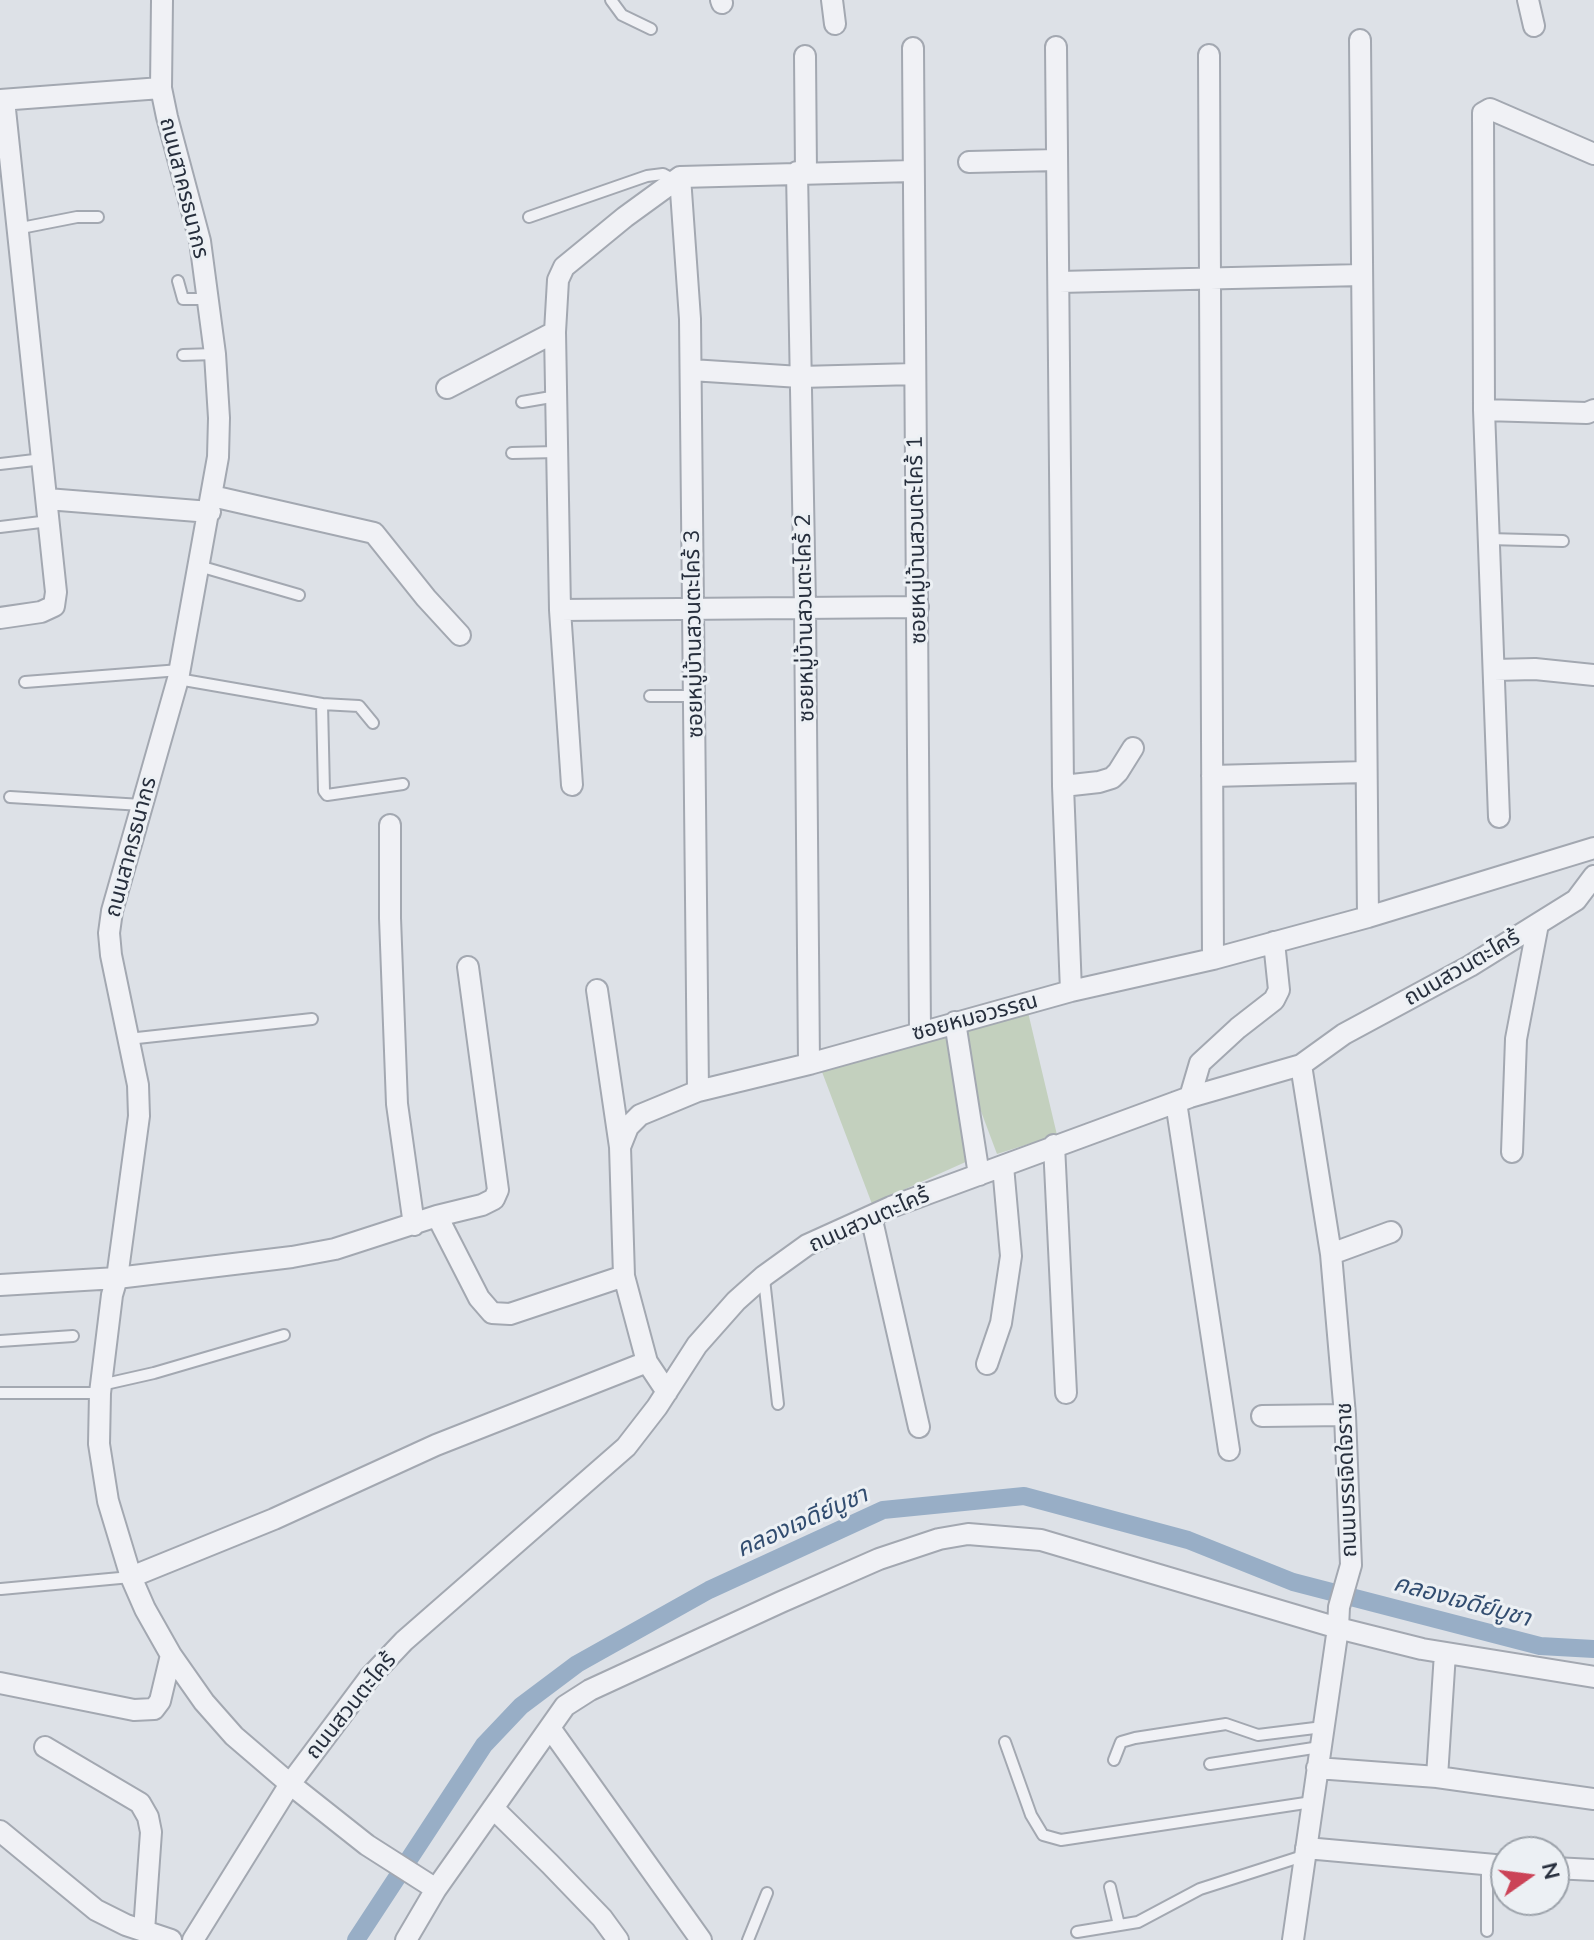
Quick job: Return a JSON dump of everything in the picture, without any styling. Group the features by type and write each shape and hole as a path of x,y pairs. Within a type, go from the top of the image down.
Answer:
{"street":[{"name":"ถนนสาครธนากร","path":"162,0 161,88 200,241 215,354 218,457 179,674 112,911 109,933 138,1085 139,1116 100,1389 99,1444 108,1501 131,1577 171,1655 204,1702 234,1736 290,1784 367,1845 428,1884"},
{"path":"832,0 835,24"},
{"path":"1528,0 1534,26"},
{"path":"1360,40 1368,917"},
{"path":"1056,47 1063,786 1071,991"},
{"name":"ซอยหมู่บ้านสวนตะไคร้ 1","path":"913,48 920,1031"},
{"path":"1209,55 1213,959"},
{"name":"ซอยหมู่บ้านสวนตะไคร้ 2","path":"805,56 800,377 809,1064"},
{"path":"0,618 41,612 54,606 56,592 2,100 161,88"},
{"path":"1499,817 1484,410 1483,113 1490,109 1594,154"},
{"path":"969,162 1057,160"},
{"path":"572,785 560,610 555,332 558,280 564,267 677,178 913,171"},
{"name":"ซอยหมู่บ้านสวนตะไคร้ 3","path":"677,178 690,319 698,1091"},
{"path":"1059,282 1362,275"},
{"path":"447,388 555,332"},
{"path":"691,370 800,377 915,374"},
{"path":"1484,410 1587,413 1594,410"},
{"path":"47,499 211,504 374,533 460,635"},
{"path":"560,610 918,607"},
{"path":"1494,670 1535,669 1594,675"},
{"path":"1063,786 1112,778 1133,748"},
{"path":"1212,776 1366,772"},
{"path":"390,825 397,1104 414,1225"},
{"name":"ซอยหมอวรรณ","path":"620,1147 628,1127 640,1115 698,1091 809,1064 1071,991 1213,959 1368,917 1594,848"},
{"name":"ถนนสวนตะไคร้","path":"193,1940 290,1784 370,1677 626,1447 697,1345 736,1301 764,1276 807,1245 871,1216 1054,1145 1183,1100 1301,1065 1344,1034 1585,900 1594,876"},
{"path":"1512,1152 1516,1039 1538,924"},
{"path":"1229,1450 1183,1100 1200,1063 1274,1000 1279,990 1274,942"},
{"path":"0,1285 117,1278 292,1257 335,1249 494,1199 498,1190 468,967"},
{"path":"597,990 620,1147 624,1276 647,1362 667,1392"},
{"path":"955,1022 979,1175"},
{"name":"ถนนบรรเจิดใจราช","path":"1293,1940 1339,1618 1351,1565 1345,1415 1331,1254 1301,1065"},
{"path":"1054,1145 1066,1393"},
{"path":"987,1364 1001,1323 1011,1256 1003,1166"},
{"path":"437,1216 479,1298 492,1313 510,1314 624,1276"},
{"path":"871,1216 919,1427"},
{"path":"1331,1254 1391,1232"},
{"path":"131,1577 274,1519 436,1445 647,1362"},
{"path":"1262,1416 1345,1415"},
{"path":"406,1940 428,1884 493,1808 565,1706 590,1690 667,1653 879,1559 939,1539 968,1534 1041,1540 1339,1618 1445,1653 1594,1677"},
{"path":"1437,1777 1445,1653"},
{"path":"0,1683 134,1710 154,1709 160,1701 171,1655"},
{"path":"550,1728 701,1940"},
{"path":"45,1747 140,1803 148,1817 151,1832 144,1931"},
{"path":"1317,1768 1437,1777 1594,1799"},
{"path":"493,1808 602,1918 618,1940"},
{"path":"0,1831 96,1910 171,1940"},
{"path":"1304,1852 1490,1866"},
{"path":"1570,1869 1594,1870"}],"lane":[{"path":"611,0 622,15 651,29"},
{"path":"529,217 647,176 663,174 677,178"},
{"path":"16,229 64,219 98,217"},
{"path":"178,281 183,299 208,299"},
{"path":"183,355 215,354"},
{"path":"522,402 557,396"},
{"path":"512,453 557,452"},
{"path":"0,464 43,459"},
{"path":"0,527 49,521"},
{"path":"1489,539 1563,541"},
{"path":"199,566 299,595"},
{"path":"25,682 179,674 322,704 359,706 373,723"},
{"path":"650,696 695,696"},
{"path":"322,704 324,791 327,795 403,784"},
{"path":"10,797 142,805"},
{"path":"128,1039 312,1019"},
{"path":"764,1276 778,1404"},
{"path":"0,1393 100,1389 284,1335"},
{"path":"0,1341 73,1336"},
{"path":"1,1589 131,1577"},
{"path":"1114,1760 1121,1742 1226,1724 1258,1735 1322,1737"},
{"path":"1210,1764 1322,1737"},
{"path":"1005,1742 1031,1815 1043,1835 1061,1840 1312,1802"},
{"path":"1077,1932 1150,1917 1170,1903 1200,1889 1304,1852"},
{"path":"1110,1887 1119,1925"},
{"path":"748,1940 767,1893"},
{"path":"1487,1931 1490,1909"}],"green space":[{"path":"1027,1008 1057,1135 997,1154 952,1034 970,1160 872,1204 819,1064"}],"waterway":[{"name":"คลองเจดีย์บูชา","path":"356,1940 484,1745 521,1706 577,1664 709,1590 883,1510 1024,1496 1188,1540 1293,1582 1540,1646 1594,1649"}]}
